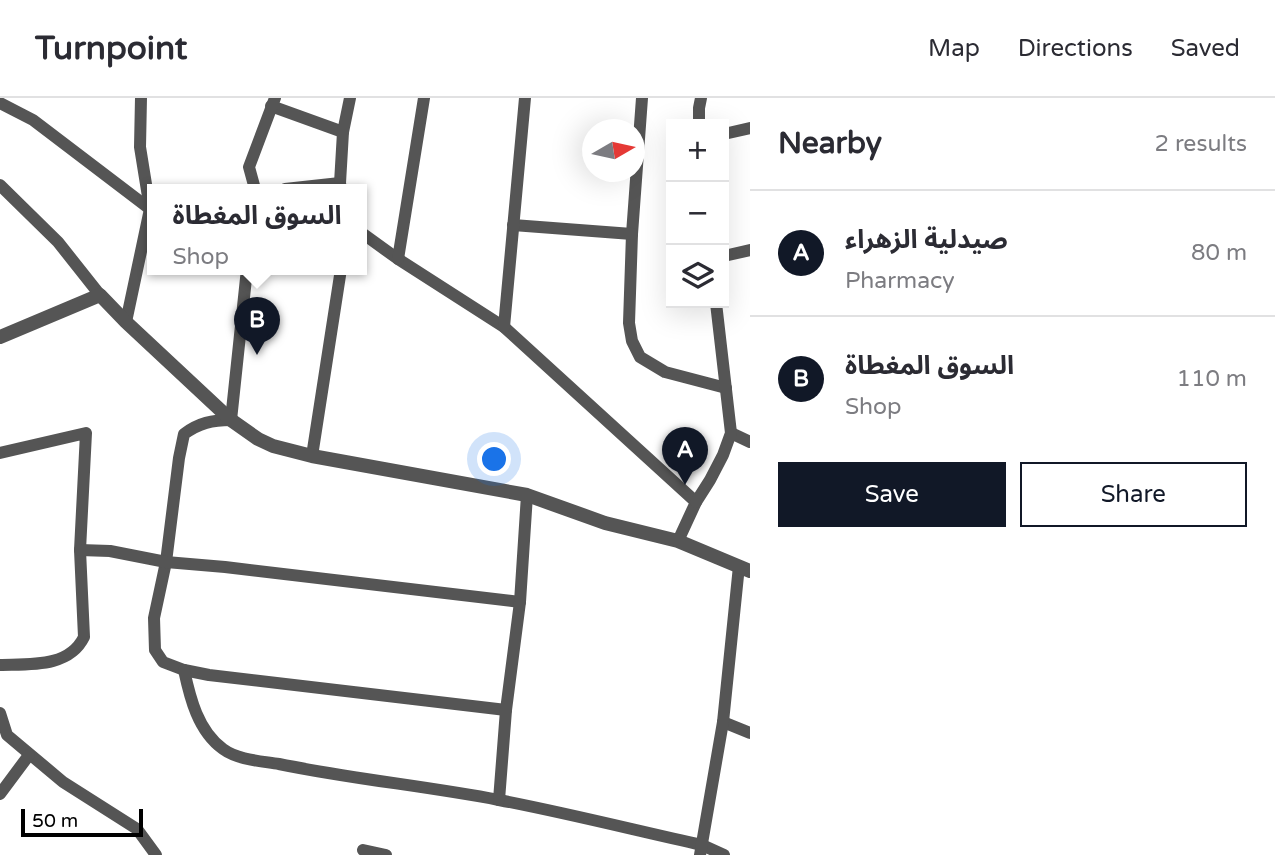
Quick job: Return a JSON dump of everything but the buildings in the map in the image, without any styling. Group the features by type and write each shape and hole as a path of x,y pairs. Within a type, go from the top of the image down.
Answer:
{"street":[{"path":"141,98 140,147 147,190"},
{"path":"340,184 343,132 350,98"},
{"path":"398,259 424,98"},
{"path":"504,327 525,98"},
{"path":"642,98 632,234 629,323 632,341 640,357 664,372 726,388"},
{"path":"699,119 701,98"},
{"path":"254,184 249,167 273,102 343,132"},
{"path":"0,103 33,120 147,207"},
{"path":"729,133 750,128"},
{"path":"0,185 58,242 100,295 126,322 231,420 258,439 273,446 312,456 527,495 605,523 678,541 745,568 701,850"},
{"path":"126,322 147,223"},
{"path":"513,225 632,234"},
{"path":"367,237 504,327 696,502"},
{"path":"729,255 750,250"},
{"path":"231,420 246,275"},
{"path":"312,456 340,275"},
{"path":"0,337 100,295"},
{"path":"678,541 732,433 717,308"},
{"path":"231,420 203,423 184,434 166,562 154,618 155,650 163,662 209,675 506,710"},
{"path":"0,453 86,433 80,550 84,637 80,645 67,656 48,663 0,665"},
{"path":"732,433 750,442"},
{"path":"499,800 506,710 520,602 527,495"},
{"path":"80,550 110,551 166,562 520,602"},
{"path":"184,670 189,693 201,723 211,738 224,750 242,757 312,771 499,800 723,855"},
{"path":"0,713 7,735 63,782 137,829 156,855"},
{"path":"723,722 750,733"},
{"path":"0,794 29,755"},
{"path":"363,850 386,855"}],"place":[{"name":"السوق المغطاة","path":"257,355"},
{"name":"صيدلية الزهراء","path":"685,485"}]}
